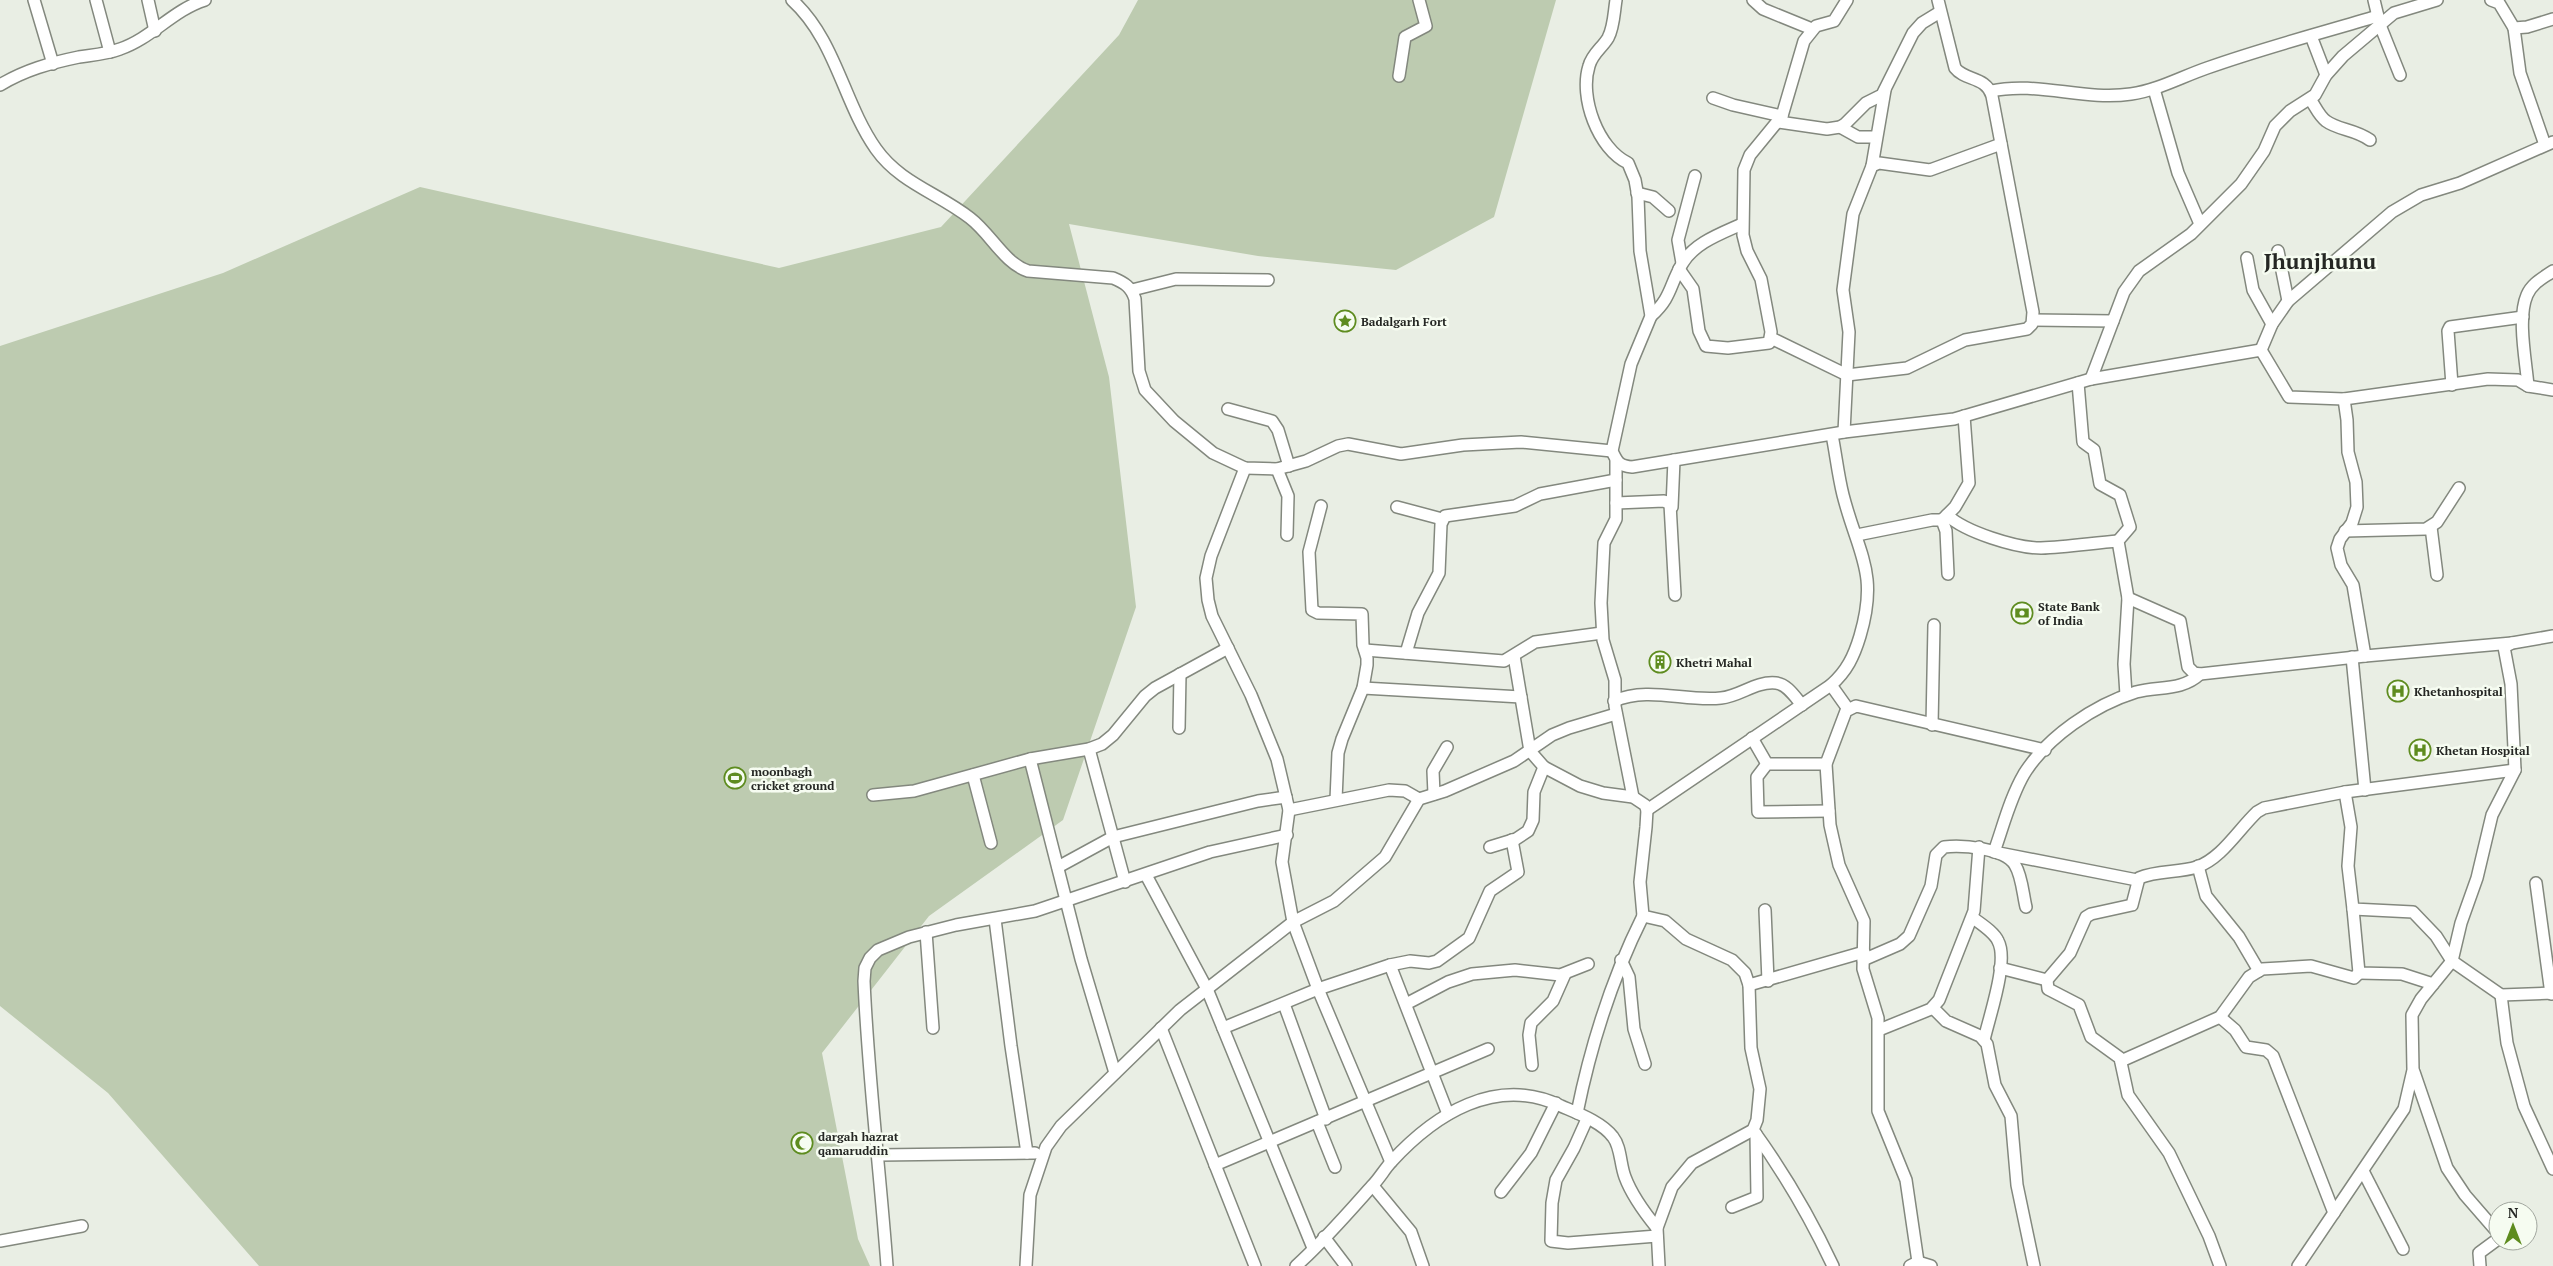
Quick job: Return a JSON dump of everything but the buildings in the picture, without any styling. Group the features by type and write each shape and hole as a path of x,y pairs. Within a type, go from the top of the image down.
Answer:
{"street":[{"path":"36,0 52,64"},
{"path":"96,0 110,52"},
{"path":"148,0 156,31"},
{"path":"0,85 24,72 110,52 141,40 156,31 178,6 205,0"},
{"path":"792,0 821,36 832,55 859,121 876,149 892,168 914,185 969,217 989,234 1007,259 1020,268 1028,271 1113,278 1124,282 1132,290 1135,299 1139,371 1145,390 1174,422 1213,453 1245,468 1283,467 1306,461 1338,446 1348,444 1401,454 1463,445 1520,442 1614,456 1623,466 1632,467 1844,432 1964,416 2091,380 2261,350"},
{"path":"1399,76 1405,37 1426,26 1419,0"},
{"path":"1616,0 1609,36 1594,54 1588,69 1588,98 1592,118 1608,147 1617,158 1628,163 1635,180 1640,252 1651,316"},
{"path":"1753,0 1763,9 1812,29"},
{"path":"1695,176 1678,240 1681,266 1693,289 1699,331 1706,346 1717,348 1769,343 1771,338 1761,279 1747,251 1742,224 1742,182 1746,163 1780,119 1800,50 1812,29 1820,24 1834,21 1847,0"},
{"path":"1771,338 1847,375 1907,368 1965,340 2027,329 2033,320 1991,90 1981,80 1961,73 1955,68 1938,0"},
{"path":"2374,0 2379,20 2400,76"},
{"path":"1991,90 2019,87 2106,95 2132,94 2154,89 2207,68 2312,36 2379,20 2394,13 2437,0"},
{"path":"2261,350 2272,324 2288,301 2392,212 2410,200 2471,178 2549,144 2520,73 2514,28 2499,4 2493,0"},
{"path":"1840,128 1866,103 1880,96 1913,33 1922,23 1940,12"},
{"path":"2514,28 2527,27 2553,19"},
{"path":"2091,380 2124,292 2138,271 2191,234 2252,170 2282,118 2315,95 2326,75 2379,20"},
{"path":"2312,36 2326,75"},
{"path":"1844,432 1849,332 1843,290 1848,245 1853,214 1872,166 1885,88"},
{"path":"2154,89 2174,164 2200,224"},
{"path":"1713,98 1780,119 1827,128 1840,128 1858,137 1876,137"},
{"path":"2310,99 2320,116 2328,123 2356,131 2370,140"},
{"path":"1872,166 1879,163 1930,170 2001,144"},
{"path":"1637,193 1652,197 1669,211"},
{"path":"1633,797 1614,701 1615,680 1602,633 1601,603 1602,553 1606,537 1615,522 1616,480 1614,456 1631,364 1651,316 1666,301 1681,266 1696,248 1706,241 1742,224"},
{"path":"2278,251 2288,301"},
{"path":"2247,258 2253,290 2272,324"},
{"path":"2528,386 2523,317 2527,295 2536,282 2553,271"},
{"path":"1132,290 1176,279 1268,280"},
{"path":"2452,385 2448,331 2450,327 2523,317"},
{"path":"2033,320 2113,321"},
{"path":"2261,350 2289,397 2344,399 2488,379 2518,380 2528,386 2553,390"},
{"path":"1857,535 1945,518 1994,539 2039,548 2118,541 2130,527 2120,495 2100,484 2094,450 2083,442 2078,383"},
{"path":"2344,399 2348,452 2356,482 2357,507 2352,523 2340,539 2338,555 2353,585 2365,656"},
{"path":"1228,409 1272,421 1278,430 1288,496 1287,535"},
{"path":"1948,574 1945,518 1955,507 1969,484 1964,416"},
{"path":"1647,810 1831,684 1847,668 1852,659 1866,614 1869,586 1857,535 1843,495 1832,435"},
{"path":"1674,460 1672,507 1675,595"},
{"path":"1245,468 1211,556 1206,578 1212,616 1277,759 1290,810 1282,862 1292,922 1318,989 1391,1162"},
{"path":"1442,519 1449,514 1515,506 1548,492 1616,480"},
{"path":"2345,532 2414,531 2431,527 2459,488"},
{"path":"1616,503 1664,501 1672,507"},
{"path":"1322,506 1309,552 1312,610 1318,613 1362,614 1363,643 1368,661 1363,688 1338,753 1336,800"},
{"path":"1397,507 1442,519"},
{"path":"1406,653 1418,613 1439,573 1442,519"},
{"path":"2431,527 2438,575"},
{"path":"2118,541 2128,598 2124,664 2126,695"},
{"path":"2128,598 2180,621 2188,666 2194,674 2352,657 2512,643 2553,636"},
{"path":"1932,725 1934,625"},
{"path":"1365,650 1504,661 1535,642 1602,633"},
{"path":"2298,1266 2404,1109 2413,1070 2412,1015 2432,984 2452,961 2461,923 2477,878 2492,815 2515,770 2511,684 2504,647 2512,643"},
{"path":"874,795 914,791 1030,759 1089,750 1102,744 1113,735 1145,696 1180,674 1228,648"},
{"path":"1514,656 1530,751 1544,767 1592,791 1633,797 1645,804 1647,810 1640,882 1643,916 1621,960 1596,1030 1582,1116 1574,1148 1556,1180 1552,1203 1551,1241 1568,1244 1657,1232"},
{"path":"2352,657 2365,790"},
{"path":"1179,728 1180,674"},
{"path":"1994,852 2024,775 2044,750 2077,722 2126,695 2187,685 2200,674"},
{"path":"1614,701 1628,695 1642,693 1722,698 1756,684 1777,683 1787,688 1802,705"},
{"path":"1831,684 1848,709"},
{"path":"1363,688 1521,697"},
{"path":"1848,709 1860,707 2044,750"},
{"path":"1848,709 1826,764 1829,811 1839,865 1864,922 1865,978 1876,1006 1879,1030 1878,1111 1906,1180 1914,1264 1931,1266"},
{"path":"1026,1266 1030,1195 1044,1153 1061,1126 1162,1028 1207,989 1292,922 1334,901 1385,857 1419,799 1514,761 1552,736 1569,728 1616,714"},
{"path":"1752,738 1767,764"},
{"path":"1434,794 1433,771 1447,747"},
{"path":"1089,750 1126,882"},
{"path":"1030,759 1067,902 1115,1073"},
{"path":"1826,764 1767,764 1756,777 1758,812 1829,811"},
{"path":"1490,847 1523,836 1531,826 1534,792 1544,767"},
{"path":"1994,852 2137,880 2144,876 2198,866 2217,855 2250,818 2264,808 2345,792 2515,770"},
{"path":"973,775 991,842"},
{"path":"1290,810 1388,790 1405,791 1419,799"},
{"path":"2345,792 2351,827 2348,866 2359,973"},
{"path":"1058,867 1113,837 1258,801 1286,797"},
{"path":"887,1266 879,1155 868,1066 865,968 870,958 878,950 926,932 995,919 1067,902 1210,852 1287,835"},
{"path":"1223,1028 1318,989 1390,965 1415,960 1434,962 1469,938 1490,891 1518,872 1512,840"},
{"path":"1750,984 1864,956 1900,944 1909,936 1931,886 1938,851 1949,846 1979,847 2010,859 2016,866 2026,907"},
{"path":"1879,1030 1933,1008 1942,994 1973,918 1979,847"},
{"path":"2198,866 2206,896 2240,937 2259,970"},
{"path":"1146,875 1207,989 1313,1248"},
{"path":"2046,980 2070,953 2086,917 2091,914 2132,905 2137,880"},
{"path":"2353,909 2413,912 2436,936 2452,961 2500,995 2552,994 2536,883"},
{"path":"1765,910 1768,980"},
{"path":"1643,916 1665,922 1686,940 1732,960 1745,973 1750,984 1751,1048 1760,1089 1755,1132 1758,1188 1756,1197 1732,1207"},
{"path":"1973,918 1998,941 2000,968 1984,1040 1989,1051 1995,1085 2010,1116 2017,1185 2034,1266"},
{"path":"995,919 1011,1046 1028,1153"},
{"path":"926,932 932,1028"},
{"path":"1621,960 1629,978 1634,1029 1645,1064"},
{"path":"1406,1004 1448,982 1472,974 1515,970 1546,975 1565,974 1588,964"},
{"path":"1390,965 1448,1114"},
{"path":"2121,1061 2220,1017 2249,977 2259,970 2269,967 2312,966 2354,978 2359,973 2402,974 2432,984"},
{"path":"2000,968 2046,980"},
{"path":"1532,1065 1529,1035 1531,1023 1553,1001 1565,974"},
{"path":"2046,980 2048,989 2080,1005 2091,1037 2100,1045 2118,1055 2121,1061 2124,1088 2169,1153 2202,1220 2220,1266"},
{"path":"2500,995 2507,1043 2524,1106 2553,1169"},
{"path":"1284,1004 1335,1167"},
{"path":"1933,1008 1954,1026 1984,1040"},
{"path":"2220,1017 2235,1030 2246,1047 2266,1050 2273,1056 2334,1213"},
{"path":"1162,1028 1255,1266"},
{"path":"1215,1165 1488,1049"},
{"path":"2413,1070 2447,1168 2465,1195 2488,1222"},
{"path":"1297,1266 1373,1186 1391,1162 1434,1122 1483,1098 1507,1094 1538,1096 1556,1103 1582,1116 1614,1138 1628,1186 1657,1232"},
{"path":"1501,1192 1531,1153 1556,1103"},
{"path":"1659,1266 1657,1232 1672,1187 1692,1164 1755,1132"},
{"path":"1755,1132 1789,1181 1833,1266"},
{"path":"879,1155 1044,1153"},
{"path":"2363,1171 2403,1249"},
{"path":"1373,1186 1411,1232 1422,1266"},
{"path":"0,1241 82,1226"},
{"path":"1324,1237 1346,1266"},
{"path":"2480,1266 2478,1257 2482,1250 2488,1246"}],"green space":[{"path":"1138,0 1556,0 1494,217 1396,270 1258,256 1069,224 1109,377 1136,607 1063,820 929,916 822,1053 858,1239 870,1266 259,1266 108,1093 0,1006 0,346 223,273 420,187 779,268 941,227 1119,35"}],"place":[{"name":"Badalgarh Fort","path":"1345,321"},
{"name":"State Bank of India","path":"2022,613"},
{"name":"Khetri Mahal","path":"1660,662"},
{"name":"Khetanhospital","path":"2398,691"},
{"name":"Khetan Hospital","path":"2420,750"},
{"name":"moonbagh cricket ground","path":"735,778"},
{"name":"dargah hazrat qamaruddin","path":"802,1143"}],"district":[{"name":"Jhunjhunu","path":"2320,260"}]}
